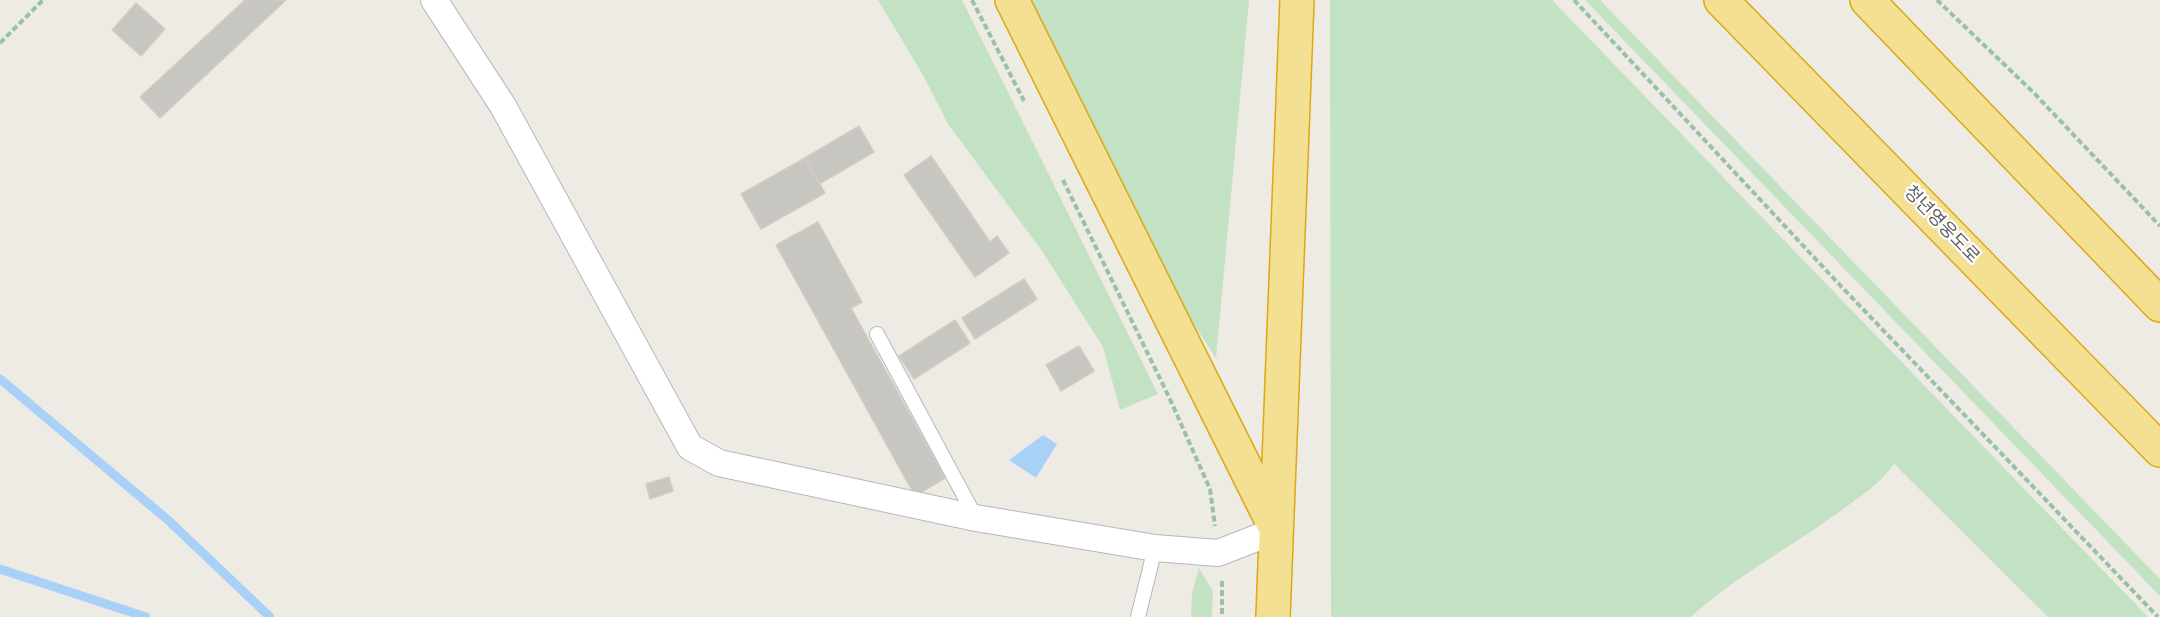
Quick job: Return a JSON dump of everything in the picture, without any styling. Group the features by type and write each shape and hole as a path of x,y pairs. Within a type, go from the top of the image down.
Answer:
{"highway":[{"path":"1012,0 1277,530"},
{"path":"1273,617 1297,0"},
{"name":"청년영웅도로","path":"1721,0 2160,450"},
{"path":"1867,0 2160,304"},
{"path":"1898,0 1944,78"}],"street":[{"path":"434,0 503,106 690,447 719,463 976,518 1155,549 1218,553 1277,530"}],"lane":[{"path":"877,334 976,518"},
{"path":"1138,617 1155,549"}],"path":[{"path":"0,43 43,0"},
{"path":"972,0 1024,102"},
{"path":"1574,0 1837,282 2158,617"},
{"path":"1937,0 2033,92 2160,225"},
{"path":"1060,175 1169,397 1210,489 1223,591 1222,617"}],"green space":[{"path":"878,0 962,0 1158,394 1120,410 1103,347 1042,251 948,124 923,75"},
{"path":"1027,0 1249,0 1216,358 1166,282"},
{"path":"1330,0 1552,0 2148,617 2048,617 1894,464 1878,482 1859,497 1827,521 1747,573 1691,617 1331,617"},
{"path":"1585,0 1600,0 2160,579 2160,596"},
{"path":"1199,568 1213,591 1212,617 1191,617 1192,593"}],"water":[{"path":"1043,435 1057,444 1036,478 1009,460"}],"building":[{"path":"245,0 286,0 160,118 140,97"},
{"path":"136,3 165,29 141,56 112,30"},
{"path":"859,126 874,152 819,184 805,158"},
{"path":"931,156 990,242 997,236 1009,253 975,277 904,175"},
{"path":"805,158 825,193 761,229 741,194"},
{"path":"818,222 862,302 851,308 945,478 915,496 776,245"},
{"path":"1024,279 1037,299 975,339 962,318"},
{"path":"955,320 970,343 914,379 899,356"},
{"path":"1079,346 1094,371 1061,391 1046,365"},
{"path":"669,477 673,491 650,499 646,484"}],"waterway":[{"path":"0,379 168,520 270,617"},
{"path":"0,569 146,617"}]}
